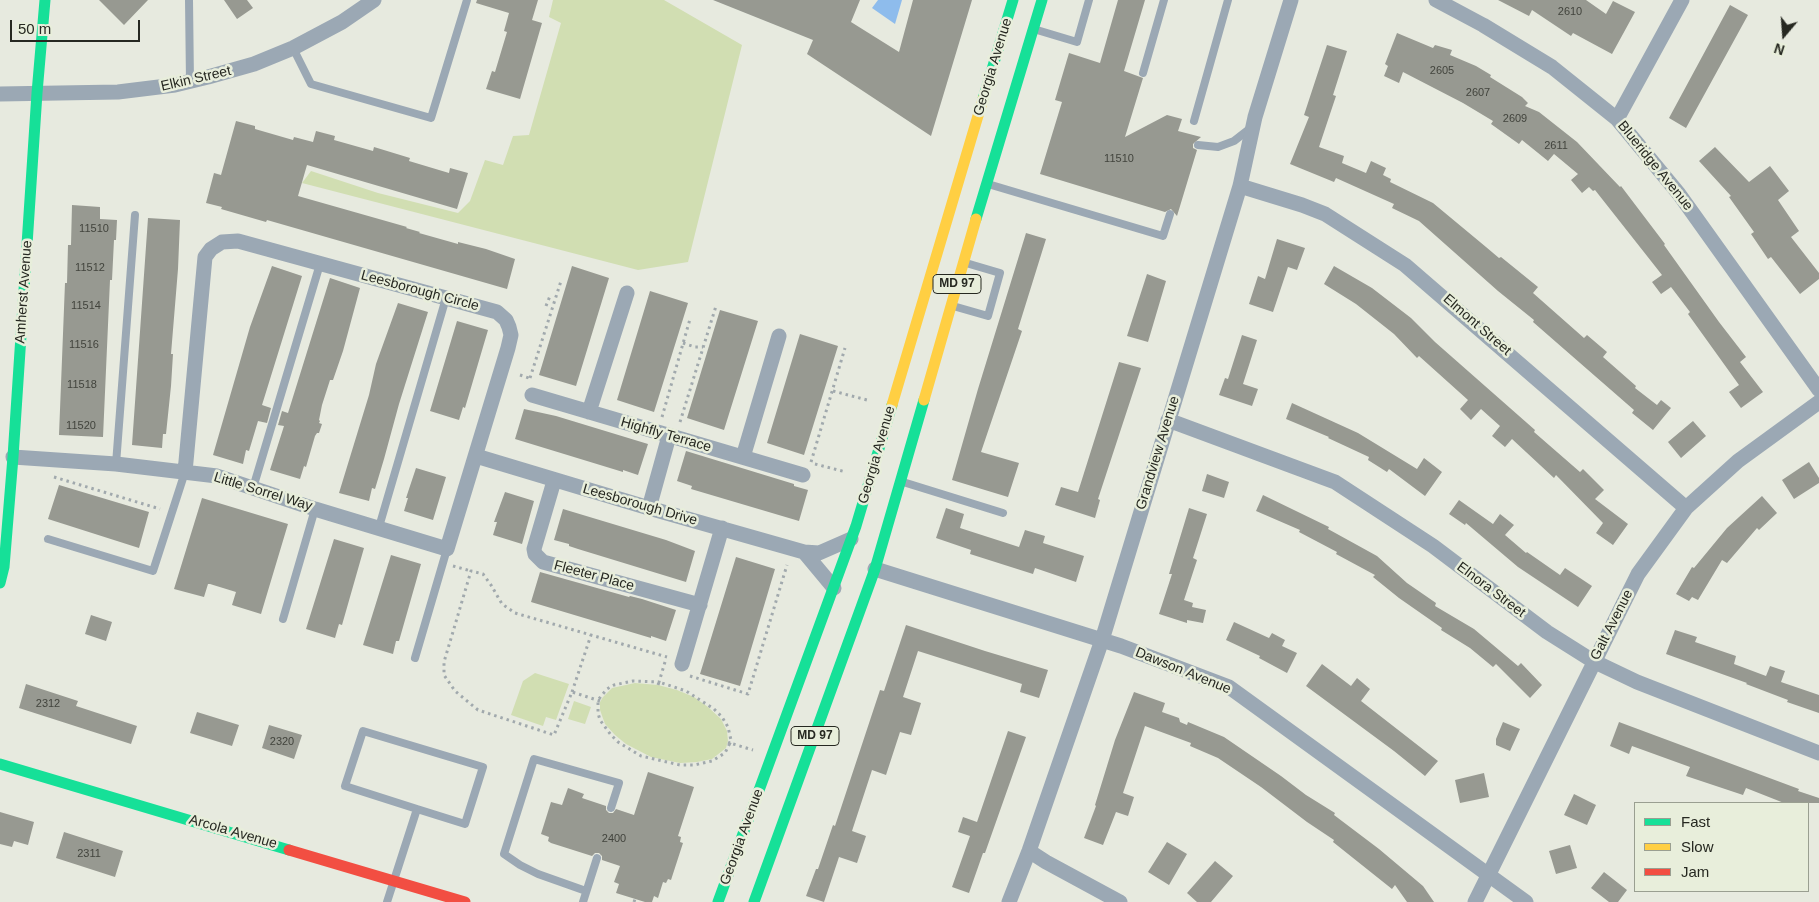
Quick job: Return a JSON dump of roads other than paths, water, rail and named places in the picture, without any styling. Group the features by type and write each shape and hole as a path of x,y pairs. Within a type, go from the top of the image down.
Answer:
{"main road":[{"name":"Amherst Avenue","path":"0,583 4,567 13,457 45,0"},
{"name":"Georgia Avenue","path":"718,902 834,588 858,536 859,516 1013,0"},
{"name":"Georgia Avenue","path":"754,902 875,569 1042,0"},
{"path":"860,574 875,569 870,552"},
{"path":"834,588 847,580"},
{"name":"Arcola Avenue","path":"0,764 466,902"}],"street":[{"name":"Elkin Street","path":"0,94 118,92 190,82 254,64 293,48 342,22 374,0"},
{"name":"Grandview Avenue","path":"1009,902 1029,851 1102,640 1240,186 1253,126 1291,0"},
{"name":"Blueridge Avenue","path":"1436,0 1483,25 1552,67 1617,119 1679,194 1819,390"},
{"path":"1617,119 1682,0"},
{"name":"Elmont Street","path":"1240,186 1325,214 1406,264 1686,508"},
{"name":"Leesborough Circle","path":"185,472 205,257 211,249 222,242 238,241 497,312 506,320 510,327 511,335 448,549"},
{"path":"589,412 627,293"},
{"path":"743,457 779,336"},
{"name":"Highfly Terrace","path":"532,394 743,457 807,469"},
{"name":"Galt Avenue","path":"1475,902 1593,661 1638,574 1686,508 1738,461 1819,402"},
{"name":"Elnora Street","path":"1168,420 1334,482 1433,546 1547,632 1593,661 1637,682 1819,753"},
{"path":"648,508 669,436"},
{"name":"Leesborough Drive","path":"476,456 648,508 804,552 819,553 858,536"},
{"name":"Little Sorrel Way","path":"13,457 116,464 218,476 315,509 448,549"},
{"name":"Fleeter Place","path":"554,480 534,549 535,554 543,562 700,605"},
{"path":"679,669 722,528"},
{"path":"804,552 834,588"},
{"name":"Dawson Avenue","path":"875,569 1102,640 1228,686 1526,902"},
{"path":"1029,851 1120,902"}],"lane":[{"path":"189,0 190,82"},
{"path":"293,48 311,84 431,118 466,0"},
{"path":"1033,29 1077,42 1089,0"},
{"path":"1143,73 1164,0"},
{"path":"1194,120 1228,0"},
{"path":"1198,145 1218,147 1234,141 1253,126"},
{"path":"987,183 1163,236 1170,214"},
{"path":"116,464 135,215"},
{"path":"951,305 988,316 1000,273 964,262"},
{"path":"253,488 320,264"},
{"path":"379,527 446,298"},
{"path":"48,539 153,571 185,472"},
{"path":"901,482 1003,513"},
{"path":"283,618 315,509"},
{"name":"Leesborough Circle","path":"415,658 448,549"},
{"path":"363,731 483,767 465,824 417,809 345,786 363,731"},
{"path":"586,891 538,874 504,854 534,759 619,784 611,808"},
{"path":"387,902 417,809"},
{"path":"582,902 597,858"}],"water":[{"path":"878,0 902,0 895,24 872,8"}]}
